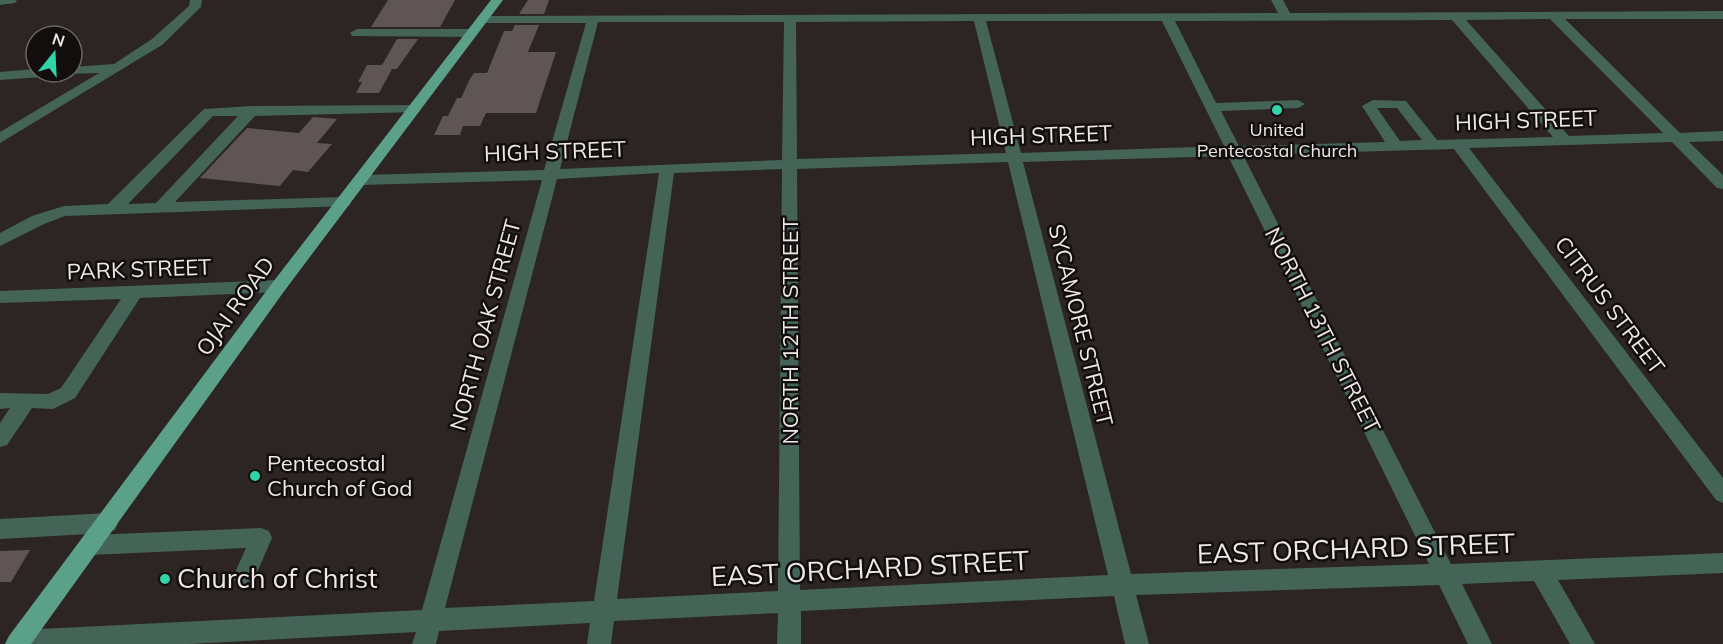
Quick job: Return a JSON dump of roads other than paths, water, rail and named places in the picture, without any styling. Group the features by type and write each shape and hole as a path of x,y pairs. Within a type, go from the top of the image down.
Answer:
{"main road":[{"name":"OJAI ROAD","path":"19,642 279,286 497,0"}],"street":[{"path":"0,1 11,0"},
{"path":"0,138 157,42 195,7 196,0"},
{"path":"917,0 920,18"},
{"name":"SYCAMORE STREET","path":"991,0 986,17 1014,158 1137,644"},
{"path":"1277,0 1286,16"},
{"path":"1461,0 1474,15"},
{"path":"1605,0 1620,14"},
{"path":"1455,15 1565,141"},
{"path":"1552,15 1723,184"},
{"path":"357,33 592,19 1723,15"},
{"name":"NORTH 13TH STREET","path":"1166,16 1480,644"},
{"name":"NORTH 12TH STREET","path":"789,644 790,18"},
{"name":"NORTH OAK STREET","path":"427,633 592,19"},
{"path":"84,70 116,68"},
{"path":"0,76 24,74"},
{"path":"1396,147 1369,106 1401,104 1408,110 1433,145"},
{"path":"1210,107 1298,105"},
{"path":"112,210 209,111 414,108"},
{"path":"160,208 252,110"},
{"name":"HIGH STREET","path":"360,180 550,175 667,168 1723,136"},
{"name":"CITRUS STREET","path":"1458,144 1723,494"},
{"path":"599,644 667,168"},
{"path":"0,240 38,220 57,213 343,202"},
{"name":"PARK STREET","path":"0,297 279,286"},
{"path":"0,401 27,400 48,404 61,399 68,393 134,293"},
{"path":"0,439 27,400"},
{"path":"0,529 106,523"},
{"path":"90,545 261,538 244,577"},
{"name":"EAST ORCHARD STREET","path":"19,642 427,633 604,610 1122,586 1446,573 1541,572 1723,563"},
{"path":"1541,572 1583,644"}],"place":[{"name":"United Pentecostal Church","path":"1277,110"},
{"name":"Pentecostal Church of God","path":"255,476"},
{"name":"Church of Christ","path":"165,579"}]}
